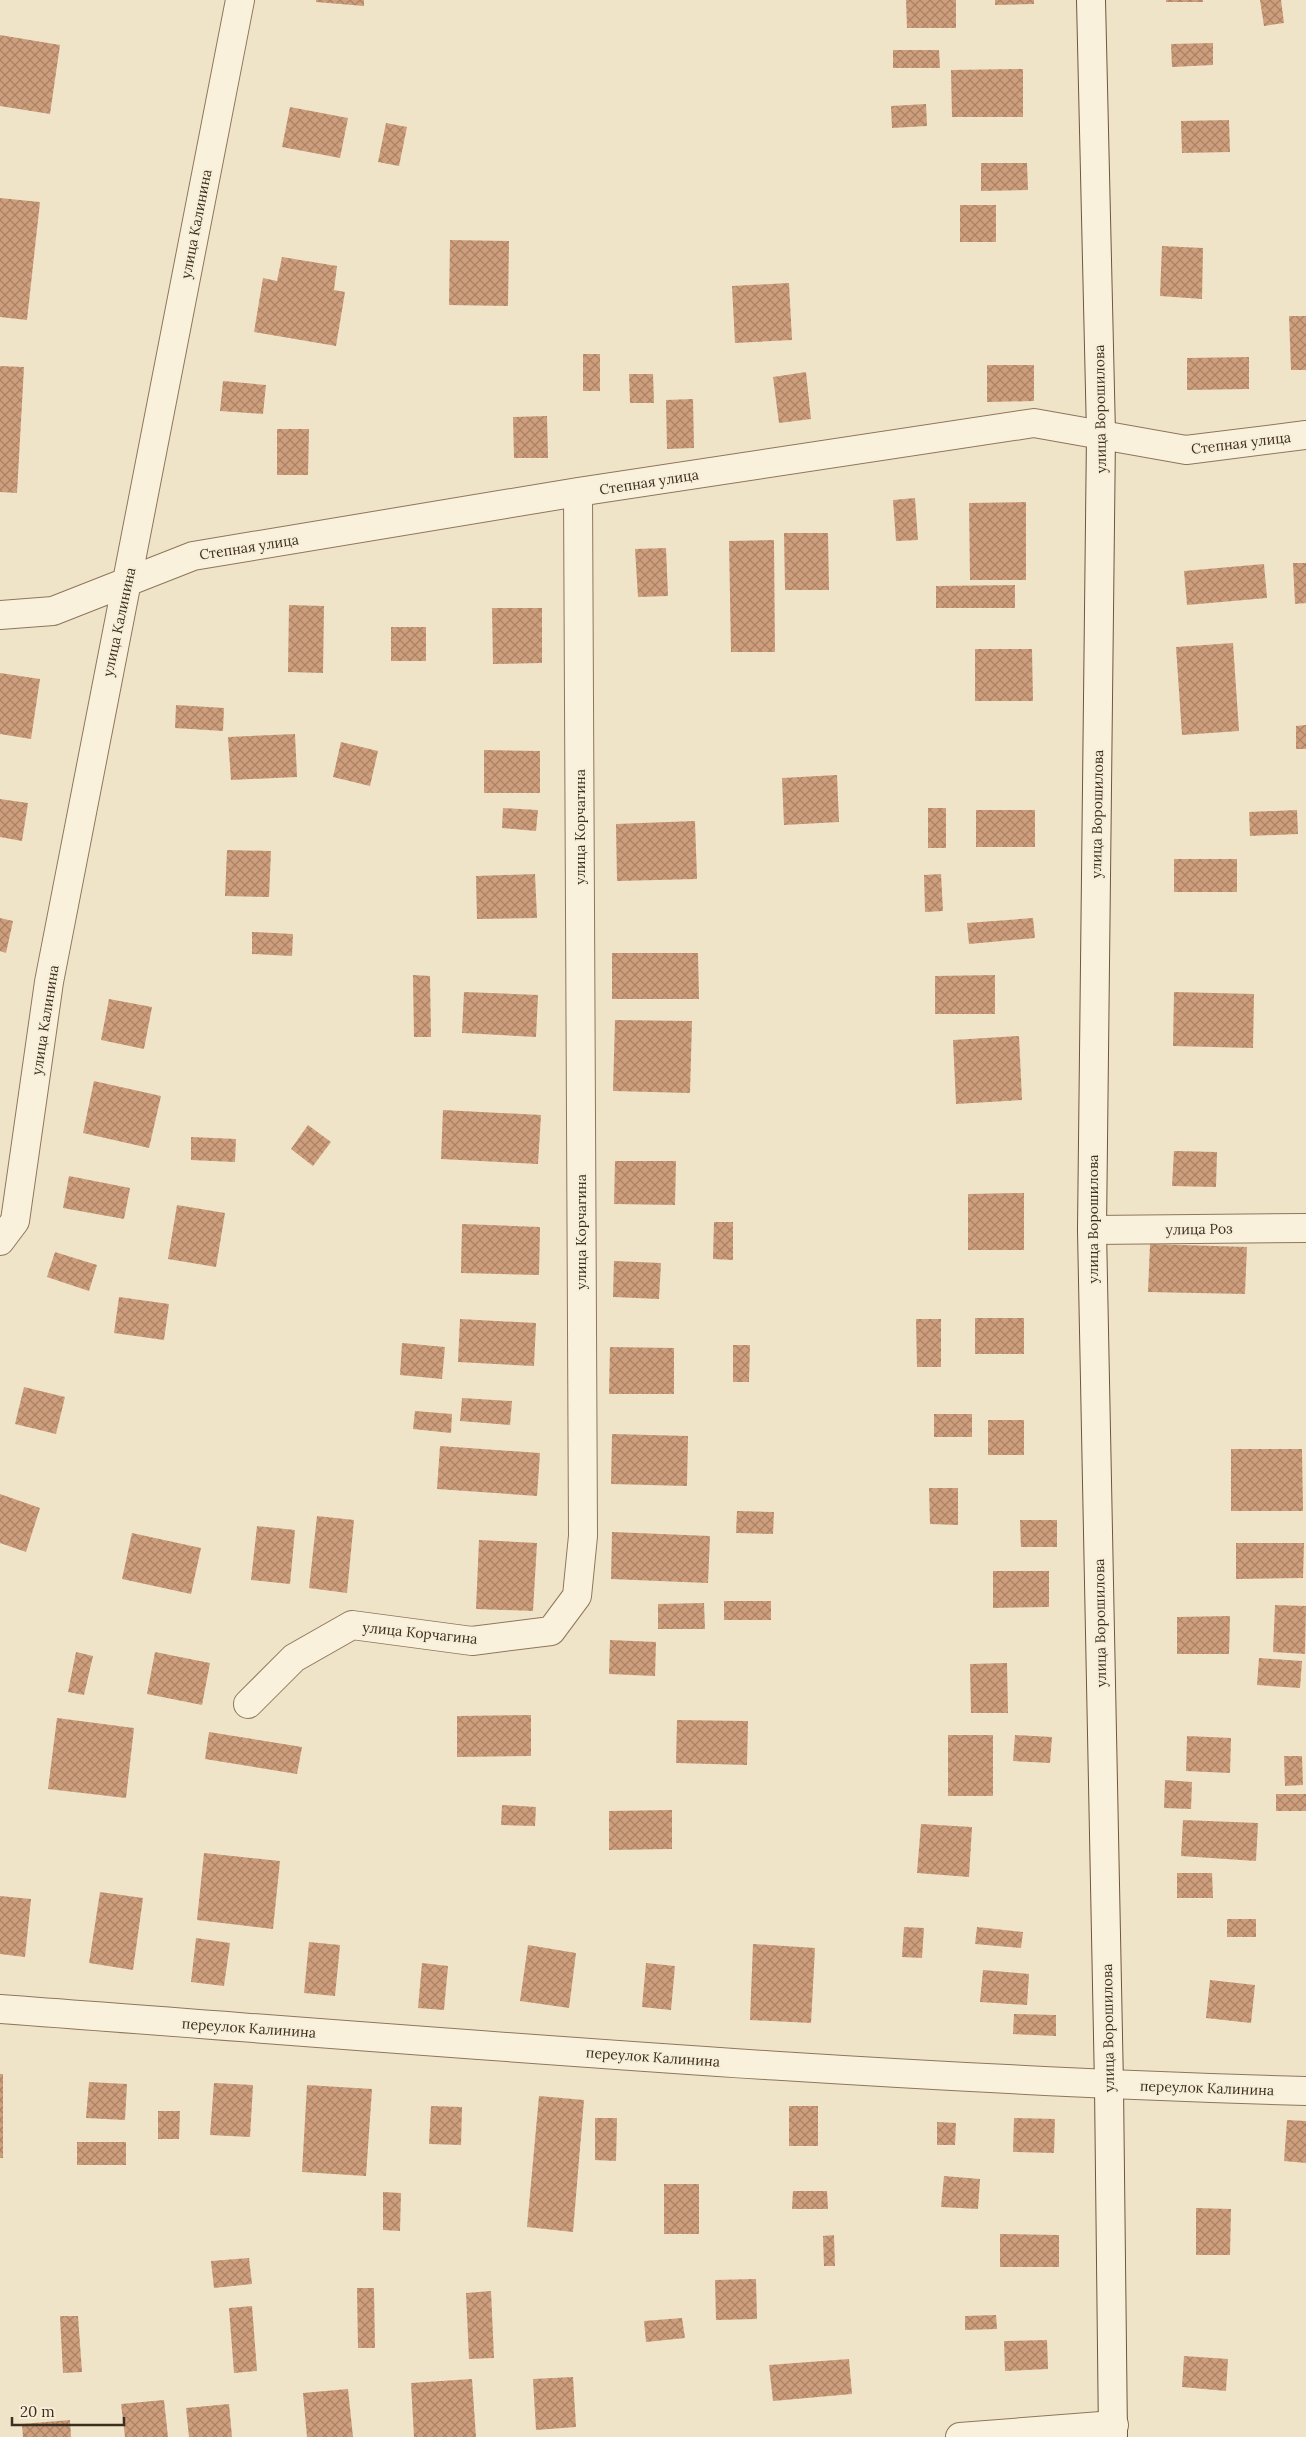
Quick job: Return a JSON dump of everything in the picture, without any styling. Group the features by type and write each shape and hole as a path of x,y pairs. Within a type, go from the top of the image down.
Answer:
{"street":[{"name":"улица Калинина","path":"0,1241 15,1221 50,982 240,0"},
{"name":"улица Ворошилова","path":"1091,0 1101,434 1092,1230 1109,2086 1113,2431"},
{"name":"Степная улица","path":"0,615 53,611 193,556 578,492 1034,423 1186,450 1306,434"},
{"name":"улица Корчагина","path":"248,1704 294,1658 352,1625 472,1641 551,1631 577,1596 583,1536 578,492"},
{"name":"улица Роз","path":"1092,1230 1306,1228"},
{"name":"переулок Калинина","path":"0,2009 543,2050 1109,2086 1306,2091"},
{"path":"960,2437 1113,2431"}],"building":[{"path":"316,0 364,0 364,6 316,2"},
{"path":"906,0 956,0 956,28 907,28"},
{"path":"995,0 1034,0 1034,4 995,5"},
{"path":"1166,0 1203,0 1203,2 1166,2"},
{"path":"1260,0 1281,0 1284,23 1264,26"},
{"path":"0,35 60,45 50,114 0,106"},
{"path":"1213,43 1213,65 1172,67 1171,44"},
{"path":"893,50 939,50 940,68 893,68"},
{"path":"1023,69 1023,117 952,117 951,70"},
{"path":"926,104 927,126 892,128 891,106"},
{"path":"290,107 348,118 340,158 282,147"},
{"path":"1229,120 1230,152 1182,153 1181,121"},
{"path":"386,123 407,127 399,166 378,162"},
{"path":"981,163 1027,163 1028,190 981,191"},
{"path":"0,198 40,202 27,320 0,317"},
{"path":"960,205 996,205 996,242 960,242"},
{"path":"450,240 509,241 508,306 449,305"},
{"path":"1162,246 1203,248 1202,299 1160,296"},
{"path":"282,257 337,266 334,290 345,292 336,346 254,332 263,278 277,281"},
{"path":"789,283 792,340 735,343 732,286"},
{"path":"1289,316 1306,316 1306,370 1291,370"},
{"path":"583,354 600,354 600,391 583,391"},
{"path":"1249,357 1249,389 1187,390 1187,358"},
{"path":"987,365 1034,365 1034,401 987,402"},
{"path":"0,366 24,367 17,493 0,492"},
{"path":"806,372 811,419 779,423 773,377"},
{"path":"629,374 653,374 654,403 630,403"},
{"path":"223,381 266,385 263,414 220,411"},
{"path":"693,399 694,448 667,449 666,400"},
{"path":"547,416 548,458 514,458 513,417"},
{"path":"277,429 309,429 308,475 277,475"},
{"path":"915,498 918,540 896,541 893,500"},
{"path":"1026,502 1026,580 970,580 969,503"},
{"path":"784,533 828,533 829,590 785,590"},
{"path":"774,540 775,652 731,652 729,541"},
{"path":"666,548 668,596 638,597 635,549"},
{"path":"1293,563 1306,563 1306,603 1295,604"},
{"path":"1264,564 1267,598 1187,605 1184,571"},
{"path":"1015,585 1015,608 936,608 936,586"},
{"path":"289,605 324,606 323,673 288,672"},
{"path":"492,608 542,608 542,663 493,664"},
{"path":"391,627 426,627 426,661 391,661"},
{"path":"1233,643 1239,731 1182,735 1176,647"},
{"path":"975,649 1032,649 1033,701 975,701"},
{"path":"0,673 40,679 31,739 0,734"},
{"path":"176,705 224,708 223,731 175,728"},
{"path":"1306,725 1306,749 1296,749 1296,726"},
{"path":"295,734 297,777 231,780 228,737"},
{"path":"341,742 378,751 370,786 333,777"},
{"path":"484,750 540,751 540,793 484,793"},
{"path":"837,775 839,822 784,825 782,778"},
{"path":"0,799 28,803 22,841 0,837"},
{"path":"503,808 538,810 536,831 502,828"},
{"path":"928,808 946,808 946,848 928,848"},
{"path":"976,810 1035,810 1035,847 976,847"},
{"path":"1297,810 1298,834 1250,836 1249,812"},
{"path":"695,821 697,879 617,881 616,824"},
{"path":"227,850 271,851 269,897 225,896"},
{"path":"1174,859 1237,859 1237,892 1174,892"},
{"path":"535,874 537,918 477,919 476,876"},
{"path":"941,874 943,911 925,912 924,875"},
{"path":"0,918 13,921 6,953 0,951"},
{"path":"1033,918 1035,938 969,944 967,923"},
{"path":"252,932 293,934 292,956 252,954"},
{"path":"612,953 698,953 699,999 612,999"},
{"path":"413,975 430,976 431,1037 414,1037"},
{"path":"995,975 995,1014 935,1014 935,976"},
{"path":"464,992 538,995 536,1037 462,1033"},
{"path":"1174,992 1254,994 1253,1048 1173,1046"},
{"path":"109,999 152,1007 144,1049 101,1040"},
{"path":"615,1020 692,1021 690,1093 613,1091"},
{"path":"1019,1036 1022,1100 956,1104 953,1040"},
{"path":"94,1081 161,1096 149,1148 83,1133"},
{"path":"443,1110 541,1115 538,1164 441,1159"},
{"path":"308,1125 331,1142 313,1166 291,1149"},
{"path":"191,1137 236,1139 235,1162 191,1160"},
{"path":"1174,1151 1217,1152 1216,1187 1172,1186"},
{"path":"615,1161 676,1161 675,1205 614,1204"},
{"path":"69,1176 130,1188 124,1219 63,1208"},
{"path":"1024,1193 1024,1250 968,1250 968,1194"},
{"path":"177,1205 225,1213 216,1267 168,1259"},
{"path":"714,1222 733,1222 733,1260 713,1259"},
{"path":"462,1224 540,1227 539,1275 461,1273"},
{"path":"1150,1244 1247,1247 1245,1294 1148,1292"},
{"path":"55,1252 97,1265 89,1291 47,1277"},
{"path":"614,1261 661,1263 659,1299 613,1297"},
{"path":"119,1297 169,1304 164,1340 114,1333"},
{"path":"975,1318 1024,1318 1024,1354 975,1354"},
{"path":"460,1319 536,1323 534,1366 458,1362"},
{"path":"916,1319 941,1319 941,1367 917,1367"},
{"path":"402,1343 445,1347 442,1379 400,1375"},
{"path":"733,1345 750,1345 749,1382 733,1382"},
{"path":"610,1347 674,1348 674,1394 609,1394"},
{"path":"24,1387 65,1397 56,1434 15,1424"},
{"path":"462,1398 512,1401 510,1425 460,1421"},
{"path":"415,1411 452,1414 451,1433 413,1429"},
{"path":"934,1414 972,1414 972,1437 934,1437"},
{"path":"988,1420 1024,1420 1024,1455 988,1455"},
{"path":"612,1434 688,1436 687,1486 611,1484"},
{"path":"440,1446 540,1453 537,1496 437,1489"},
{"path":"1231,1449 1302,1449 1303,1511 1231,1511"},
{"path":"929,1488 958,1488 958,1525 930,1524"},
{"path":"0,1494 40,1508 26,1552 0,1543"},
{"path":"737,1511 774,1512 773,1534 736,1533"},
{"path":"317,1516 354,1520 347,1593 309,1588"},
{"path":"1020,1520 1057,1520 1057,1547 1021,1547"},
{"path":"257,1526 295,1530 290,1584 251,1580"},
{"path":"612,1532 710,1536 708,1583 611,1579"},
{"path":"132,1533 201,1548 191,1594 122,1579"},
{"path":"479,1540 537,1543 533,1611 476,1609"},
{"path":"1236,1543 1304,1543 1303,1578 1236,1579"},
{"path":"993,1571 1049,1571 1049,1607 993,1608"},
{"path":"724,1601 771,1601 771,1620 724,1620"},
{"path":"704,1603 705,1629 658,1629 658,1604"},
{"path":"1275,1605 1306,1606 1305,1654 1273,1652"},
{"path":"1230,1616 1229,1654 1177,1654 1177,1617"},
{"path":"610,1640 656,1642 655,1676 609,1674"},
{"path":"76,1652 93,1656 84,1695 68,1692"},
{"path":"155,1652 210,1663 202,1705 147,1694"},
{"path":"1259,1658 1302,1661 1300,1688 1257,1685"},
{"path":"1007,1663 1008,1713 971,1713 970,1664"},
{"path":"531,1715 531,1756 457,1757 457,1716"},
{"path":"57,1718 134,1728 126,1798 48,1789"},
{"path":"677,1720 748,1721 747,1765 676,1763"},
{"path":"209,1732 302,1747 297,1774 205,1759"},
{"path":"948,1735 993,1735 993,1796 948,1796"},
{"path":"1015,1735 1052,1737 1050,1763 1013,1761"},
{"path":"1187,1736 1231,1738 1230,1773 1186,1771"},
{"path":"1284,1756 1302,1756 1303,1785 1285,1786"},
{"path":"1165,1780 1192,1782 1191,1809 1164,1808"},
{"path":"1276,1794 1306,1794 1306,1811 1276,1811"},
{"path":"502,1805 536,1807 535,1826 501,1825"},
{"path":"672,1810 672,1849 609,1850 609,1811"},
{"path":"1183,1820 1258,1823 1256,1861 1181,1856"},
{"path":"921,1824 972,1827 969,1877 917,1873"},
{"path":"204,1853 280,1861 273,1929 197,1920"},
{"path":"1177,1873 1212,1873 1213,1898 1177,1898"},
{"path":"100,1892 143,1898 133,1970 89,1963"},
{"path":"0,1896 31,1899 25,1957 0,1954"},
{"path":"1227,1919 1256,1919 1256,1937 1227,1937"},
{"path":"904,1927 924,1928 922,1958 902,1957"},
{"path":"977,1927 1023,1932 1021,1948 975,1944"},
{"path":"196,1938 230,1943 224,1986 191,1982"},
{"path":"309,1942 340,1945 335,1996 304,1993"},
{"path":"753,1944 815,1948 811,2023 750,2020"},
{"path":"528,1945 576,1953 569,2008 520,2001"},
{"path":"422,1963 448,1966 444,2010 418,2008"},
{"path":"646,1963 675,1966 671,2010 642,2007"},
{"path":"983,1970 1029,1974 1027,2005 980,2002"},
{"path":"1210,1980 1255,1985 1251,2023 1206,2018"},
{"path":"1014,2014 1056,2015 1056,2036 1013,2034"},
{"path":"0,2074 3,2074 3,2158 0,2158"},
{"path":"89,2082 127,2084 125,2120 86,2118"},
{"path":"214,2083 253,2085 250,2137 210,2135"},
{"path":"307,2085 372,2089 366,2176 302,2172"},
{"path":"539,2096 584,2100 573,2232 527,2227"},
{"path":"431,2106 462,2107 461,2145 429,2144"},
{"path":"789,2106 818,2106 818,2146 789,2146"},
{"path":"158,2111 180,2111 179,2139 158,2139"},
{"path":"595,2118 617,2118 616,2161 595,2160"},
{"path":"1014,2118 1055,2119 1054,2153 1013,2152"},
{"path":"1287,2120 1306,2121 1306,2163 1284,2161"},
{"path":"937,2122 956,2123 955,2145 937,2145"},
{"path":"77,2142 126,2142 126,2165 77,2165"},
{"path":"944,2176 980,2179 978,2209 941,2207"},
{"path":"664,2184 699,2184 699,2234 664,2234"},
{"path":"793,2191 827,2191 828,2209 792,2209"},
{"path":"383,2192 401,2193 400,2231 383,2230"},
{"path":"1196,2208 1231,2209 1230,2255 1196,2255"},
{"path":"1000,2234 1059,2235 1059,2267 1000,2267"},
{"path":"834,2235 835,2266 824,2266 823,2236"},
{"path":"249,2258 252,2284 214,2288 211,2261"},
{"path":"756,2279 757,2319 716,2320 715,2280"},
{"path":"357,2288 374,2288 375,2348 358,2348"},
{"path":"491,2291 494,2358 469,2359 466,2293"},
{"path":"252,2306 257,2371 234,2373 229,2308"},
{"path":"996,2315 997,2329 965,2330 965,2316"},
{"path":"60,2316 78,2316 82,2372 63,2373"},
{"path":"682,2318 685,2338 646,2342 644,2321"},
{"path":"1047,2340 1048,2369 1005,2371 1004,2341"},
{"path":"1184,2356 1228,2359 1226,2391 1182,2387"},
{"path":"849,2359 852,2394 773,2401 769,2365"},
{"path":"573,2377 576,2427 536,2430 533,2379"},
{"path":"472,2379 476,2437 414,2437 411,2383"},
{"path":"348,2389 353,2437 307,2437 303,2393"},
{"path":"164,2400 168,2437 125,2437 121,2404"},
{"path":"229,2404 232,2437 189,2437 186,2408"},
{"path":"70,2420 71,2437 23,2437 22,2424"}]}
